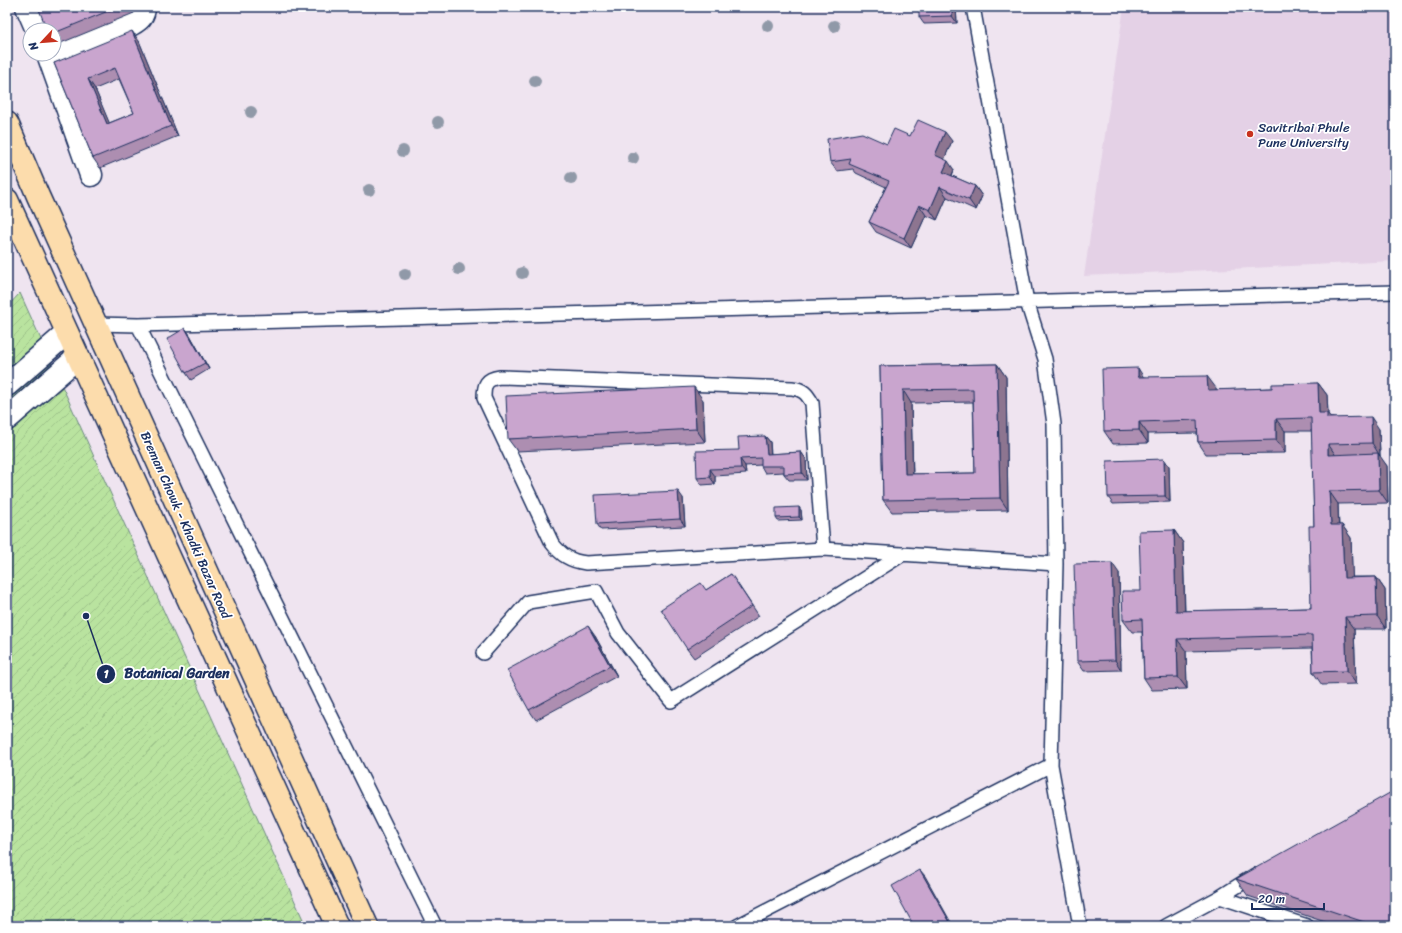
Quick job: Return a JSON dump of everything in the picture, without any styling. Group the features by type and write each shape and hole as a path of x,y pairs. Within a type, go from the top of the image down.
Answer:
{"main road":[{"name":"Breman Chowk - Khadki Bazar Road","path":"7,123 38,196 367,926"},
{"path":"38,196 8,207 23,233 337,926"}],"street":[{"path":"27,7 34,22"},
{"path":"62,50 138,21 142,15 144,7"},
{"path":"54,62 91,175"},
{"path":"7,385 67,333"},
{"path":"7,419 78,357"}],"lane":[{"path":"973,7 1027,302 1045,360 1054,424 1056,564 1051,765 1080,926"},
{"path":"96,324 138,325 1395,292"},
{"path":"138,325 435,926"},
{"path":"823,549 812,403 804,391 792,388 500,376 492,378 487,382 484,390 484,398 552,543 558,551 567,558 576,562 586,563 823,549 1056,564"},
{"path":"483,653 528,602 596,591 618,633 671,701 903,554"},
{"path":"737,926 1051,765"},
{"path":"1166,926 1266,869"},
{"path":"1220,896 1307,926"}],"shaded area":[{"name":"Savitribai Phule Pune University","path":"1124,7 1395,7 1395,261 1084,276"}],"green space":[{"path":"20,293 306,926 7,926 7,307"}],"building":[{"path":"38,7 118,7 62,30 62,22 44,22"},
{"path":"919,7 952,7 952,16 919,17"},
{"path":"132,31 171,126 93,158 54,63 62,62 62,60","holes":["115,68 134,113 107,124 88,79"]},
{"path":"918,120 945,132 935,155 948,161 943,172 975,186 969,200 940,187 930,210 919,205 904,238 869,222 889,181 849,164 851,159 830,162 827,139 862,133 887,144 894,129 910,136"},
{"path":"185,328 205,363 186,373 167,339"},
{"path":"997,364 1000,498 883,500 880,366","holes":["973,389 975,473 905,474 903,390"]},
{"path":"1138,368 1138,377 1207,376 1208,390 1272,388 1272,384 1318,383 1319,413 1327,413 1327,418 1371,417 1372,443 1328,444 1328,455 1378,453 1379,490 1329,491 1331,525 1342,525 1344,578 1376,577 1377,616 1345,617 1347,671 1313,672 1312,635 1177,639 1178,677 1144,678 1142,619 1123,620 1122,591 1141,591 1139,531 1174,530 1176,611 1311,608 1309,526 1314,526 1311,418 1276,419 1276,440 1198,442 1197,420 1139,422 1139,430 1104,431 1102,369"},
{"path":"694,387 696,429 508,439 506,396"},
{"path":"765,436 767,454 801,452 802,473 784,474 784,466 761,466 761,458 740,459 741,468 710,469 710,477 697,478 696,451 739,450 738,437"},
{"path":"1164,459 1165,496 1108,497 1107,461"},
{"path":"678,491 680,519 597,524 595,495"},
{"path":"799,507 799,517 776,518 776,508"},
{"path":"1112,563 1115,660 1077,661 1074,564"},
{"path":"731,574 752,606 687,649 661,609 701,583 706,590"},
{"path":"588,626 610,666 529,710 507,670"},
{"path":"1395,790 1395,926 1376,926 1236,879"},
{"path":"920,870 951,924 948,926 914,926 892,886"}],"place":[{"name":"Savitribai Phule Pune University","path":"1250,134"},
{"name":"Botanical Garden","path":"86,616"}]}
